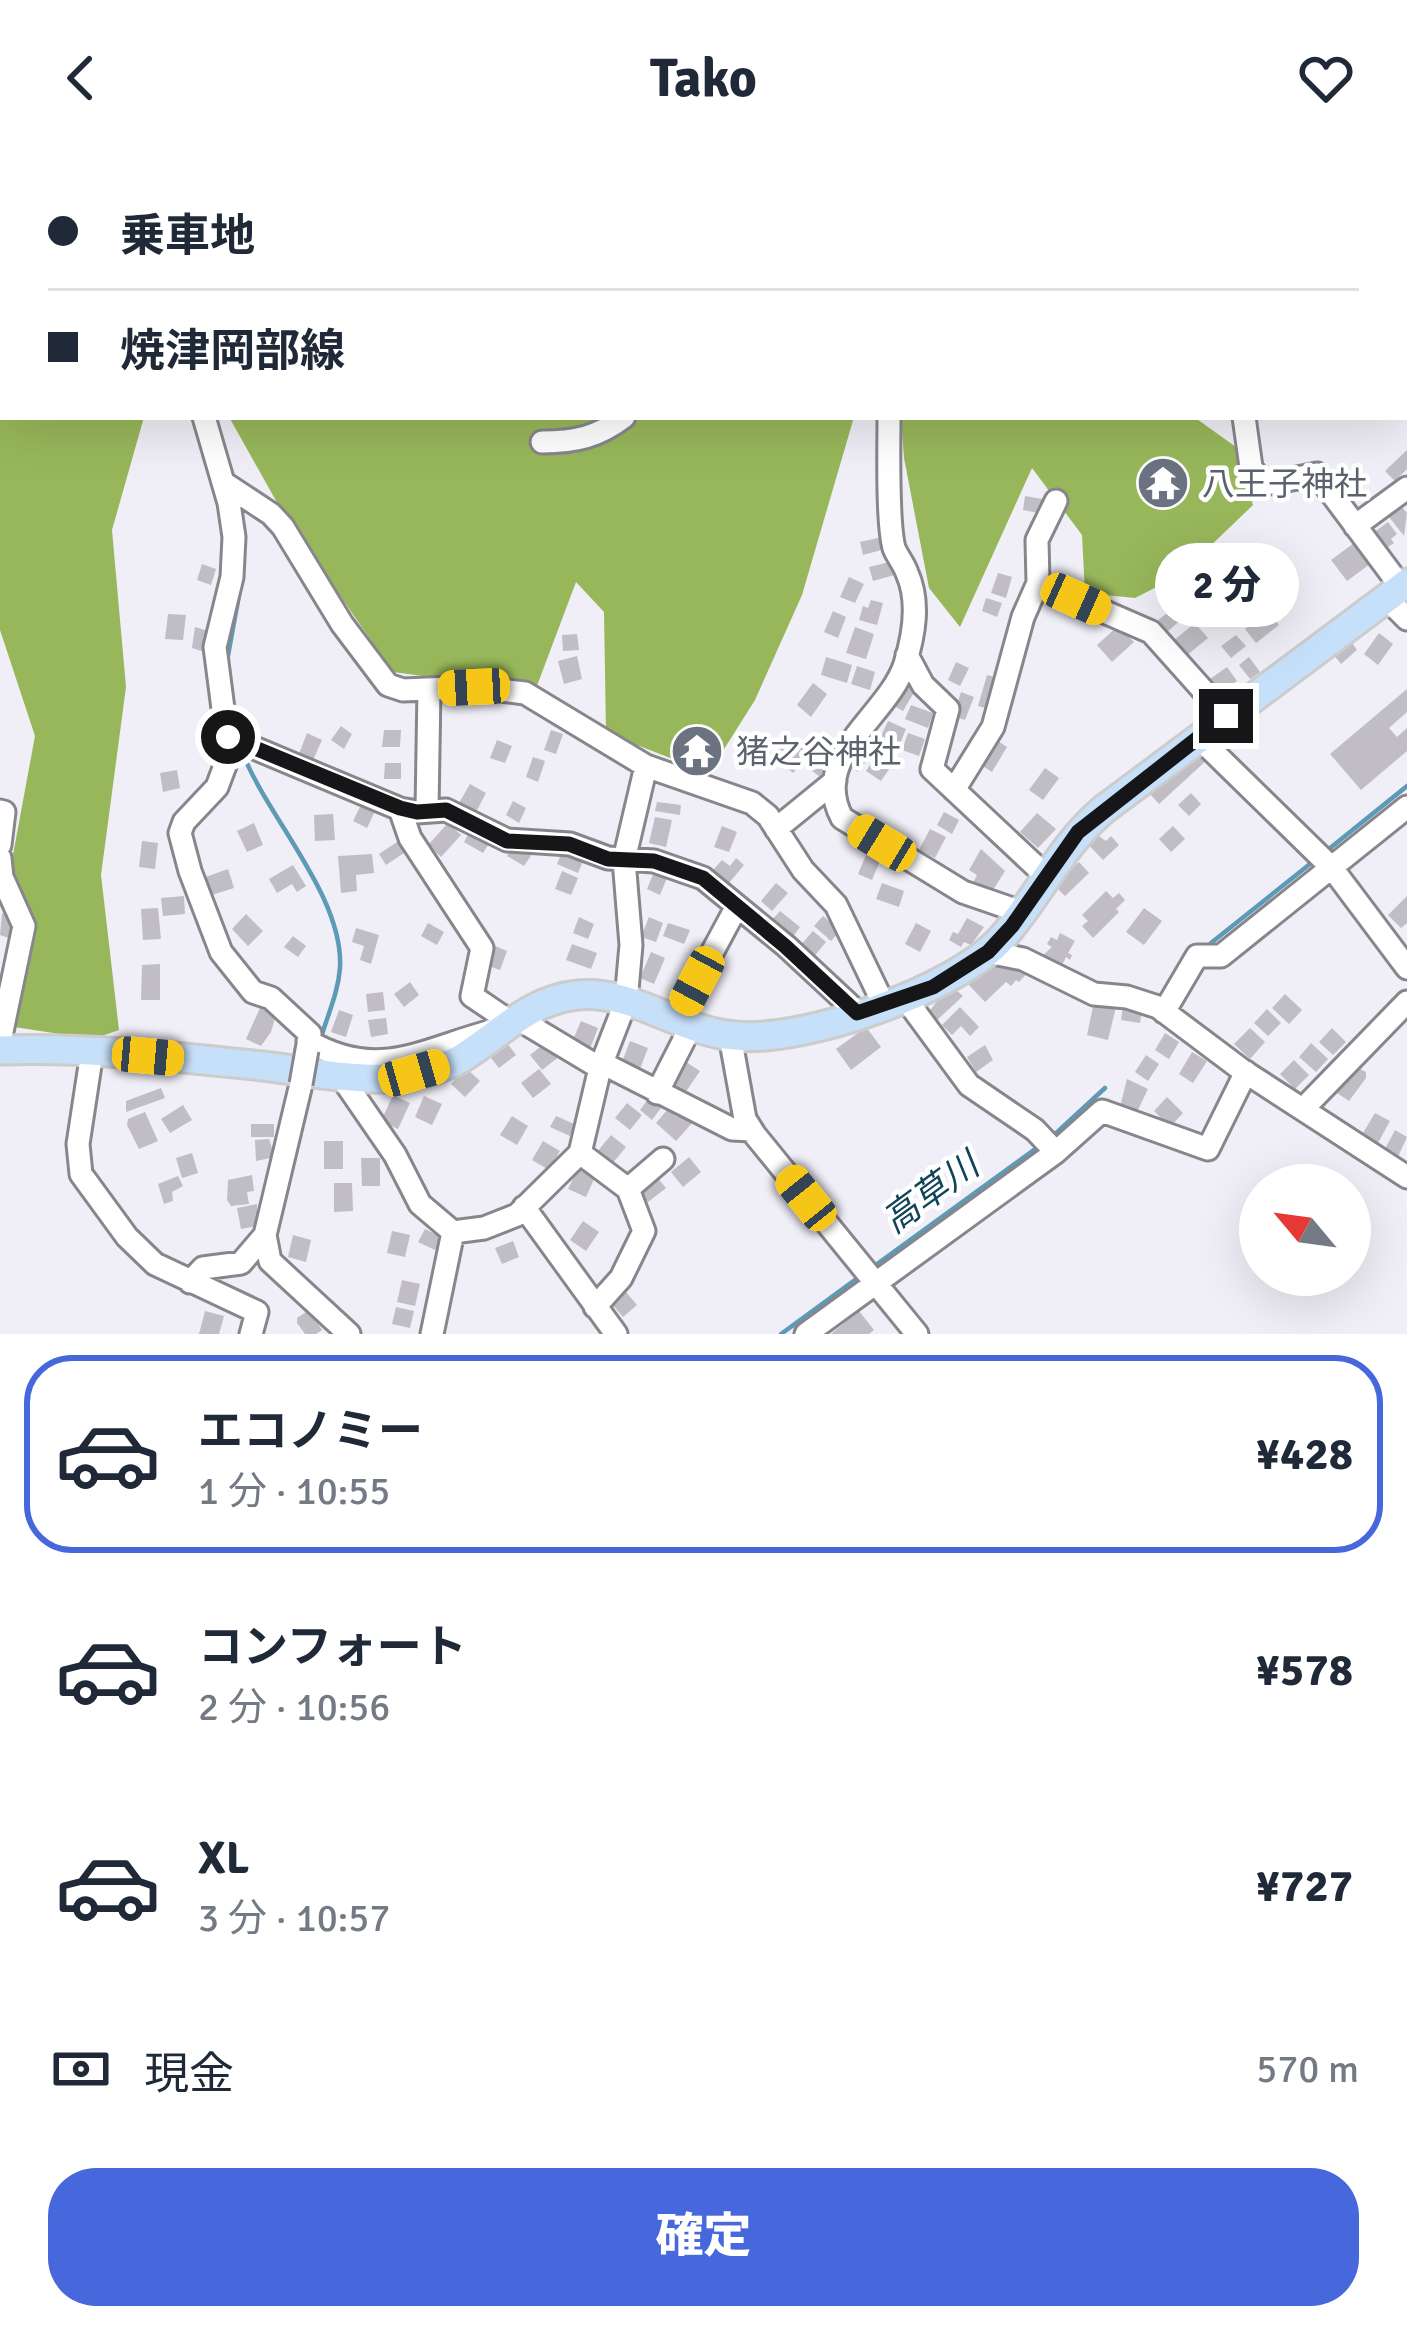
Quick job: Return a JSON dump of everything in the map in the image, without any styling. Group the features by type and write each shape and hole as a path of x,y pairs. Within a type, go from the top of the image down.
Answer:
{"main road":[{"path":"1,1032 92,1052 392,1078 457,1060 508,1022 574,995 626,1001 730,1036 790,1034 882,1005 962,972 988,952 1090,820 1398,590"}],"street":[{"path":"205,420 224,483 234,556 215,647 228,737 226,770 180,832 208,921 237,976 253,992 271,998 310,1034 265,1235 270,1261 349,1334"},
{"path":"542,442 594,436 619,420"},
{"path":"889,420 894,547 914,591 914,622 896,688 848,744 835,781 834,803 842,818 963,892 1022,913"},
{"path":"1244,420 1252,467 1259,479 1272,483 1317,474 1398,590 1407,620"},
{"path":"224,483 283,526 388,685 403,690 504,688 525,693 646,766 752,803 836,905 882,1005"},
{"path":"1355,526 1407,488"},
{"path":"954,790 993,728 1023,616 1038,583 1036,540 1057,500"},
{"path":"1038,583 1151,632 1226,716"},
{"path":"907,655 922,685 948,710 932,769 1045,875"},
{"path":"427,810 429,689"},
{"path":"228,737 400,808 446,810 507,841 547,840 624,860 654,861 703,878 882,1005 969,1085 1046,1142"},
{"path":"1198,737 1322,860 1407,968"},
{"path":"340,1075 395,1155 420,1204 453,1232 484,1228 517,1215 580,1153 601,1066 626,1001 632,945 624,860 646,766"},
{"path":"776,829 835,781"},
{"path":"1164,1012 1197,956 1221,956 1322,860 1407,807"},
{"path":"400,808 410,838 482,948 472,996 508,1022 732,1130 752,1130"},
{"path":"0,811 4,812 0,844"},
{"path":"0,858 1,877 24,926 10,944 1,1032"},
{"path":"657,1093 737,906"},
{"path":"988,952 1023,959 1094,994 1144,1000 1406,1175"},
{"path":"1303,1109 1407,1001"},
{"path":"308,1046 346,1059 378,1061 436,1052 508,1022"},
{"path":"730,1036 742,1107 752,1130 917,1334"},
{"path":"92,1052 77,1144 78,1166 139,1251 190,1282 257,1312 251,1334"},
{"path":"806,1334 1056,1152 1102,1111 1208,1149 1246,1072"},
{"path":"580,1153 628,1189 644,1231 621,1278 595,1307"},
{"path":"628,1189 663,1159"},
{"path":"524,1207 616,1334"},
{"path":"432,1334 453,1232"},
{"path":"190,1282 203,1268 241,1263 265,1235"}],"green space":[{"path":"0,420 143,420 112,530 126,687 101,875 119,1030 93,1039 14,1027 32,924 10,871 35,736 0,630"},
{"path":"231,420 853,420 802,595 755,700 709,773 606,733 604,612 576,582 535,691 393,672 284,515"},
{"path":"901,420 1198,420 1236,447 1253,505 1180,575 1135,598 1085,593 1082,535 1032,468 960,627 929,588"}],"building":[{"path":"1407,450 1407,469 1395,481 1385,471"},
{"path":"1150,471 1174,479 1165,496 1145,480"},
{"path":"1025,496 1042,499 1039,513 1023,510"},
{"path":"1402,507 1407,513 1404,536 1389,517"},
{"path":"1388,522 1397,534 1385,549 1373,533"},
{"path":"882,537 885,549 863,555 860,542"},
{"path":"1354,543 1370,564 1347,581 1331,560"},
{"path":"894,561 898,574 873,581 869,567"},
{"path":"1224,561 1235,574 1220,587 1209,574"},
{"path":"202,564 216,569 211,585 197,580"},
{"path":"998,573 1012,577 1006,598 991,593"},
{"path":"849,577 864,584 855,603 840,597"},
{"path":"1249,587 1263,601 1237,617 1228,605"},
{"path":"986,598 1002,603 997,617 982,611"},
{"path":"871,600 883,603 877,625 859,620 863,606 868,608"},
{"path":"1174,608 1183,618 1168,631 1158,620"},
{"path":"833,611 846,617 838,638 824,632"},
{"path":"1268,611 1279,625 1256,643 1245,629"},
{"path":"168,614 186,615 183,640 165,639"},
{"path":"1195,623 1208,638 1186,656 1173,641"},
{"path":"1118,626 1134,642 1112,662 1097,645"},
{"path":"195,627 208,631 205,652 192,648"},
{"path":"855,627 874,634 866,659 846,653"},
{"path":"1379,633 1393,644 1378,665 1364,654"},
{"path":"577,634 579,650 563,651 562,635"},
{"path":"1236,635 1246,646 1231,658 1221,646"},
{"path":"1348,637 1357,650 1341,664 1330,650"},
{"path":"577,656 582,679 564,684 558,661"},
{"path":"826,657 852,665 847,683 821,675"},
{"path":"1249,657 1260,672 1250,679 1239,665"},
{"path":"956,662 969,668 960,686 948,680"},
{"path":"857,666 875,672 870,690 851,684"},
{"path":"1227,667 1237,681 1220,693 1210,679"},
{"path":"987,675 998,678 989,709 978,706"},
{"path":"813,683 827,694 811,717 797,705"},
{"path":"907,684 916,689 903,711 894,706"},
{"path":"1407,689 1407,712 1389,728 1397,737 1407,728 1407,751 1361,790 1330,754"},
{"path":"961,692 974,697 965,720 953,716"},
{"path":"911,705 933,713 928,728 905,719"},
{"path":"888,721 906,729 900,744 881,736"},
{"path":"341,726 352,734 344,749 331,740"},
{"path":"384,730 401,730 400,747 382,747"},
{"path":"551,730 563,734 556,754 544,750"},
{"path":"307,733 322,740 313,760 299,754"},
{"path":"908,733 925,739 919,756 902,750"},
{"path":"874,736 882,743 857,772 851,767"},
{"path":"993,738 1007,747 992,772 978,763"},
{"path":"497,740 512,746 505,763 490,758"},
{"path":"705,741 707,756 689,758 687,744"},
{"path":"781,741 792,750 798,742 811,752 793,773 770,754"},
{"path":"880,749 896,759 881,781 866,771"},
{"path":"1198,749 1208,759 1159,804 1149,793"},
{"path":"817,756 831,768 823,779 808,768"},
{"path":"533,757 545,761 538,782 526,777"},
{"path":"385,763 401,763 401,779 384,779"},
{"path":"1045,768 1059,778 1043,800 1029,790"},
{"path":"177,770 180,788 163,792 160,773"},
{"path":"470,784 486,793 476,812 459,803"},
{"path":"1191,793 1201,804 1189,816 1178,805"},
{"path":"513,801 526,808 519,823 506,815"},
{"path":"657,802 681,805 680,815 655,811"},
{"path":"362,803 376,809 367,828 353,821"},
{"path":"944,812 959,820 952,834 937,825"},
{"path":"1037,813 1056,829 1038,848 1020,832"},
{"path":"333,814 335,840 315,841 314,815"},
{"path":"655,817 672,820 666,847 649,843"},
{"path":"254,823 263,845 247,852 237,831"},
{"path":"448,823 461,835 441,857 428,845"},
{"path":"722,826 737,832 729,852 714,847"},
{"path":"1173,826 1185,839 1171,852 1159,839"},
{"path":"930,829 946,837 935,858 919,850"},
{"path":"470,831 490,842 483,853 464,842"},
{"path":"1094,833 1106,841 1111,836 1119,845 1103,860 1085,841"},
{"path":"403,838 410,849 386,865 379,854"},
{"path":"142,841 158,843 155,869 139,867"},
{"path":"514,844 532,854 524,866 507,856"},
{"path":"981,849 1005,871 991,893 973,883 977,875 969,870"},
{"path":"562,852 583,861 578,873 557,864"},
{"path":"372,854 374,873 356,875 357,891 341,893 338,856"},
{"path":"866,855 880,861 872,880 858,874"},
{"path":"736,858 744,865 729,883 713,870 722,860 730,866"},
{"path":"1079,862 1089,873 1065,896 1054,885"},
{"path":"293,865 306,886 297,892 292,884 277,893 269,879"},
{"path":"228,869 234,888 209,896 203,878"},
{"path":"562,871 578,878 571,895 555,889"},
{"path":"654,872 667,878 660,895 647,889"},
{"path":"776,883 788,893 772,911 761,901"},
{"path":"882,883 904,891 899,907 876,899"},
{"path":"1106,891 1113,898 1119,893 1125,900 1093,938 1082,926 1088,921 1082,915"},
{"path":"184,896 185,914 163,916 161,898"},
{"path":"1407,896 1407,923 1401,928 1388,915"},
{"path":"158,908 161,939 143,940 141,909"},
{"path":"1144,908 1162,921 1144,945 1126,932"},
{"path":"780,911 800,927 792,938 771,921"},
{"path":"2,913 16,919 9,938 0,935"},
{"path":"246,914 263,931 248,946 232,929"},
{"path":"823,916 840,931 831,941 814,926"},
{"path":"579,917 594,924 588,939 573,933"},
{"path":"649,917 663,923 656,942 641,937"},
{"path":"967,918 984,927 971,945 964,942 961,947 949,940"},
{"path":"428,923 444,932 437,945 421,936"},
{"path":"668,923 690,930 684,944 663,936"},
{"path":"916,923 931,931 920,952 905,944"},
{"path":"356,928 379,935 371,964 360,960 364,946 352,942"},
{"path":"813,931 826,942 812,959 799,947"},
{"path":"1060,933 1075,941 1068,953 1070,960 1066,957 1060,969 1040,958 1052,947 1047,944 1051,937 1057,940"},
{"path":"293,936 306,946 298,957 284,947"},
{"path":"572,944 597,953 591,969 566,960"},
{"path":"493,945 507,951 500,970 486,965"},
{"path":"651,952 665,958 654,984 640,978"},
{"path":"992,960 1029,971 1011,986 1006,982 985,1002 968,984"},
{"path":"160,964 160,1000 141,1000 142,965"},
{"path":"410,982 419,995 404,1007 394,994"},
{"path":"950,985 963,996 936,1021 927,1014"},
{"path":"383,992 385,1010 368,1012 366,994"},
{"path":"1285,994 1302,1010 1289,1024 1272,1008"},
{"path":"1094,1002 1116,1007 1108,1040 1087,1035"},
{"path":"1123,1006 1142,1010 1140,1023 1121,1020"},
{"path":"960,1007 979,1027 970,1036 961,1026 952,1035 942,1025"},
{"path":"260,1008 276,1015 261,1046 246,1039"},
{"path":"1267,1009 1281,1023 1268,1036 1254,1023"},
{"path":"339,1010 353,1015 346,1037 331,1032"},
{"path":"386,1018 388,1034 371,1037 368,1020"},
{"path":"581,1021 598,1028 590,1049 572,1042"},
{"path":"866,1027 881,1047 851,1070 836,1049"},
{"path":"1250,1028 1265,1042 1250,1059 1234,1044"},
{"path":"1332,1028 1346,1042 1333,1055 1319,1042"},
{"path":"1165,1033 1179,1042 1169,1059 1155,1050"},
{"path":"504,1039 516,1055 499,1068 487,1053"},
{"path":"548,1041 560,1056 542,1070 530,1055"},
{"path":"630,1041 648,1048 640,1069 622,1062"},
{"path":"1311,1043 1328,1059 1316,1072 1299,1057"},
{"path":"985,1045 993,1060 976,1072 967,1057"},
{"path":"1192,1052 1207,1061 1193,1083 1179,1074"},
{"path":"1146,1055 1159,1064 1148,1081 1135,1072"},
{"path":"1294,1060 1309,1075 1295,1089 1280,1074"},
{"path":"686,1062 700,1071 685,1093 671,1084"},
{"path":"1356,1067 1366,1072 1366,1078 1349,1101 1337,1093"},
{"path":"466,1068 480,1081 465,1097 451,1084"},
{"path":"539,1069 551,1084 533,1098 521,1083"},
{"path":"1127,1079 1148,1089 1136,1114 1120,1107"},
{"path":"161,1088 165,1098 126,1112 126,1101"},
{"path":"652,1094 664,1104 652,1120 640,1110"},
{"path":"393,1095 410,1103 398,1129 381,1121"},
{"path":"424,1096 442,1104 432,1125 415,1117"},
{"path":"1167,1097 1183,1113 1170,1127 1154,1111"},
{"path":"627,1103 642,1115 630,1130 615,1118"},
{"path":"183,1105 192,1120 170,1133 161,1119"},
{"path":"668,1109 677,1117 682,1111 694,1121 676,1141 656,1123"},
{"path":"145,1112 158,1141 139,1149 127,1125 128,1119"},
{"path":"1375,1113 1390,1121 1378,1143 1363,1133"},
{"path":"512,1116 528,1126 517,1145 500,1135"},
{"path":"556,1116 574,1124 570,1136 550,1127"},
{"path":"251,1124 274,1124 274,1137 251,1137"},
{"path":"1395,1130 1407,1137 1397,1159 1384,1151"},
{"path":"611,1135 626,1147 612,1164 597,1152"},
{"path":"269,1139 275,1157 256,1161 255,1140"},
{"path":"324,1141 343,1141 343,1169 324,1169"},
{"path":"543,1141 560,1151 549,1170 532,1160"},
{"path":"192,1153 198,1173 182,1178 176,1158"},
{"path":"689,1157 701,1172 683,1187 671,1172"},
{"path":"361,1158 380,1158 380,1186 362,1186"},
{"path":"578,1169 595,1177 586,1197 568,1189"},
{"path":"252,1175 254,1191 247,1192 249,1204 231,1206 228,1180"},
{"path":"655,1175 666,1188 648,1202 637,1189"},
{"path":"178,1176 183,1186 172,1192 173,1201 164,1204 158,1184"},
{"path":"334,1183 352,1183 353,1211 334,1212"},
{"path":"257,1204 257,1226 241,1229 237,1208"},
{"path":"583,1221 599,1232 586,1251 570,1240"},
{"path":"425,1229 441,1237 435,1250 418,1242"},
{"path":"392,1231 410,1235 405,1257 387,1253"},
{"path":"293,1235 311,1240 306,1262 288,1257"},
{"path":"513,1241 519,1257 502,1264 495,1248"},
{"path":"402,1280 420,1284 415,1306 397,1302"},
{"path":"626,1292 637,1305 623,1317 612,1304"},
{"path":"396,1307 414,1311 410,1328 392,1324"},
{"path":"309,1310 322,1330 316,1334 305,1334 297,1323"},
{"path":"205,1311 224,1316 219,1334 199,1334"},
{"path":"859,1311 874,1330 831,1334"}],"waterway":[{"path":"227,661 241,584"},
{"path":"233,707 238,731"},
{"path":"243,754 318,886 338,941 339,978 320,1041"},
{"name":"高草川","path":"1324,853 1407,786"},
{"name":"高草川","path":"1211,943 1315,860"},
{"name":"高草川","path":"1053,1136 1105,1088"},
{"path":"275,1239 310,1093"},
{"name":"高草川","path":"873,1267 1038,1147"},
{"name":"高草川","path":"781,1334 859,1277"}],"place":[{"name":"八王子神社","path":"1163,483"},
{"name":"猪之谷神社","path":"697,751"}],"route":[{"path":"228,737 400,808 446,810 507,841 569,844 608,859 654,861 703,878 857,1013 933,987 988,952 1012,926 1078,832 1226,716"}]}
